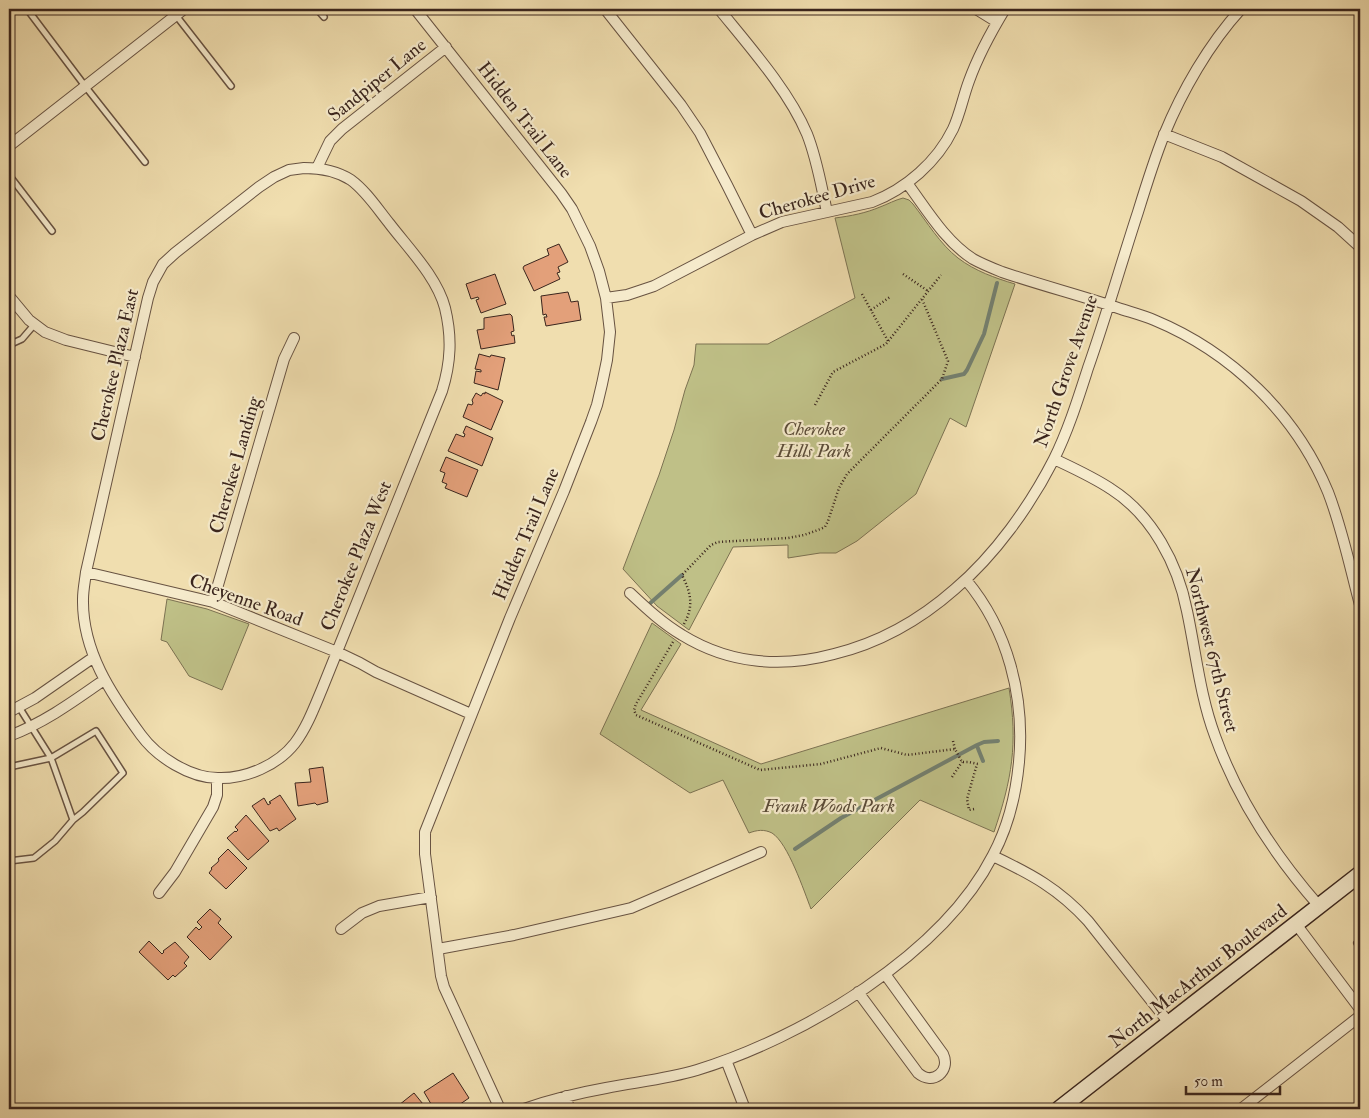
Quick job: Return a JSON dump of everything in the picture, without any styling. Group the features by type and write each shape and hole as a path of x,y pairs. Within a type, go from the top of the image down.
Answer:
{"main road":[{"name":"North MacArthur Boulevard","path":"1059,1109 1360,874"}],"street":[{"name":"Hidden Trail Lane","path":"415,9 572,209 590,246 599,271 606,298 610,332 607,360 597,405 564,491 510,618 425,832 425,854 442,976 446,992 500,1109"},
{"path":"605,9 700,133 752,235"},
{"path":"720,9 762,63 795,110 814,151 827,212"},
{"path":"976,9 997,22"},
{"name":"Cherokee Drive","path":"606,298 627,295 654,286 752,235 782,222 872,202 884,198 908,183 932,160 953,129 969,81 1005,9"},
{"name":"North Grove Avenue","path":"630,593 679,634 709,649 747,660 765,662 814,659 865,644 927,611 966,580 984,562 1020,515 1054,459 1074,411 1149,175 1164,134 1177,106 1213,44 1241,9"},
{"path":"9,146 177,11"},
{"name":"Sandpiper Lane","path":"316,168 330,141 342,129 446,47"},
{"path":"1164,134 1222,157 1302,201 1338,227 1360,247"},
{"name":"Cherokee Plaza East","path":"94,657 85,621 83,598 86,572 153,282 163,264 175,253 259,187 289,170 316,168"},
{"name":"Cherokee Plaza West","path":"94,657 104,680 120,706 155,751 181,768 199,775 217,778 232,777 263,768 274,762 294,744 308,721 442,390 448,366 450,342 444,307 439,293 422,266 359,187 341,175 316,168"},
{"path":"908,183 949,238 972,258 1002,272 1153,320 1180,332 1233,366 1260,390 1299,436 1328,492 1360,605"},
{"path":"9,296 34,325 55,337 135,356"},
{"name":"Cherokee Landing","path":"213,602 284,359 294,338"},
{"name":"Northwest 67th Street","path":"1054,459 1111,489 1131,504 1160,540 1180,584 1187,610 1200,683 1214,734 1228,769 1251,815 1278,856 1319,906"},
{"name":"Cheyenne Road","path":"86,572 213,602 337,652 384,676 471,714"},
{"path":"524,1109 566,1096 695,1070 726,1060 780,1037 833,1008 885,974 932,934 953,912 972,889 993,856 1000,841 1015,793 1020,753 1020,717 1015,678 996,625 976,592 966,580"},
{"path":"9,712 48,690 94,657"},
{"path":"9,736 31,726 67,705 104,680"},
{"path":"159,893 175,872 212,808 217,795 217,778"},
{"path":"438,949 514,935 631,908 761,852"},
{"path":"993,856 1041,880 1077,909 1088,920 1169,1024"},
{"path":"341,929 362,913 379,906 431,897"},
{"path":"1296,924 1360,1009"},
{"path":"858,992 918,1073 927,1078 940,1074 945,1064 943,1054 885,974"},
{"path":"1241,1109 1360,1016"},
{"path":"726,1060 745,1109"},
{"path":"566,1096 569,1109"}],"lane":[{"path":"27,9 145,162"},
{"path":"317,9 324,17"},
{"path":"177,11 231,86"},
{"path":"9,175 52,231"},
{"path":"9,341 11,344 22,339 34,325"},
{"path":"19,707 51,758 73,820"},
{"path":"9,767 51,758 96,730 123,773 73,820 55,842 34,858 9,861"},
{"path":"1360,941 1357,943 1360,947"}],"path":[{"path":"904,274 928,291"},
{"path":"815,405 833,372 886,344 941,275"},
{"path":"862,294 888,342"},
{"path":"871,310 890,297"},
{"path":"922,299 948,361 942,379 847,474 839,488 825,527 804,535 788,538 718,542 711,546 682,575 688,588 691,604 688,618 634,710 636,715 760,770 821,764 881,748 907,755 956,751"},
{"path":"952,741 961,761"},
{"path":"961,761 978,764 967,799 969,810 974,809"},
{"path":"952,777 961,761"}],"green space":[{"name":"Cherokee Hills Park","path":"903,198 913,204 940,240 958,258 985,274 1015,284 966,427 950,418 916,494 857,541 836,553 820,553 788,558 788,545 733,547 689,630 657,606 623,569 674,430 694,365 696,344 768,344 855,298 835,218 864,213"},
{"path":"167,599 207,609 249,624 222,690 189,676 167,642 161,640"},
{"name":"Frank Woods Park","path":"652,623 681,644 641,710 761,764 1009,688 1013,727 1012,761 1005,795 994,832 920,800 811,909 790,857 778,838 766,831 760,830 749,833 723,780 690,793 600,734"}],"building":[{"path":"559,244 568,262 558,267 560,272 557,273 560,279 534,291 523,268 524,266 549,255 547,249"},
{"path":"495,274 506,304 481,313 476,300 479,299 478,297 471,299 466,284"},
{"path":"568,292 571,302 578,301 581,320 546,326 544,317 547,317 546,314 543,315 541,296"},
{"path":"510,314 514,331 511,332 512,336 514,335 515,343 481,349 477,330 484,329 484,318"},
{"path":"479,354 505,358 498,390 474,383 476,371 481,372 481,370 475,369"},
{"path":"485,392 503,401 491,430 463,417 468,404 472,405 472,400 476,393 481,396"},
{"path":"466,426 493,438 482,466 448,451 456,434 464,437 465,434 463,433"},
{"path":"446,457 478,470 467,497 445,488 447,484 442,482 445,473 440,471"},
{"path":"323,767 328,802 317,805 315,803 298,806 295,783 311,782 309,769"},
{"path":"280,795 296,819 279,831 277,828 270,831 252,806 264,798 268,805 271,803 269,802"},
{"path":"246,815 269,841 248,860 227,838 238,830 235,827"},
{"path":"228,849 247,868 226,889 209,873 211,868 218,862 218,859"},
{"path":"210,909 221,919 218,923 232,937 210,960 187,937 196,927 199,930 202,927 197,922"},
{"path":"149,941 162,954 163,951 175,942 189,957 184,963 187,966 175,977 173,975 168,980 139,952"},
{"path":"453,1073 469,1098 453,1109 434,1109 424,1092"},
{"path":"414,1093 427,1109 394,1109"}],"waterway":[{"path":"942,379 964,374 967,370 984,334 997,283"},
{"path":"647,606 682,575"},
{"path":"795,849 841,818 977,745 984,742 998,741"},
{"path":"977,746 983,761"}]}
